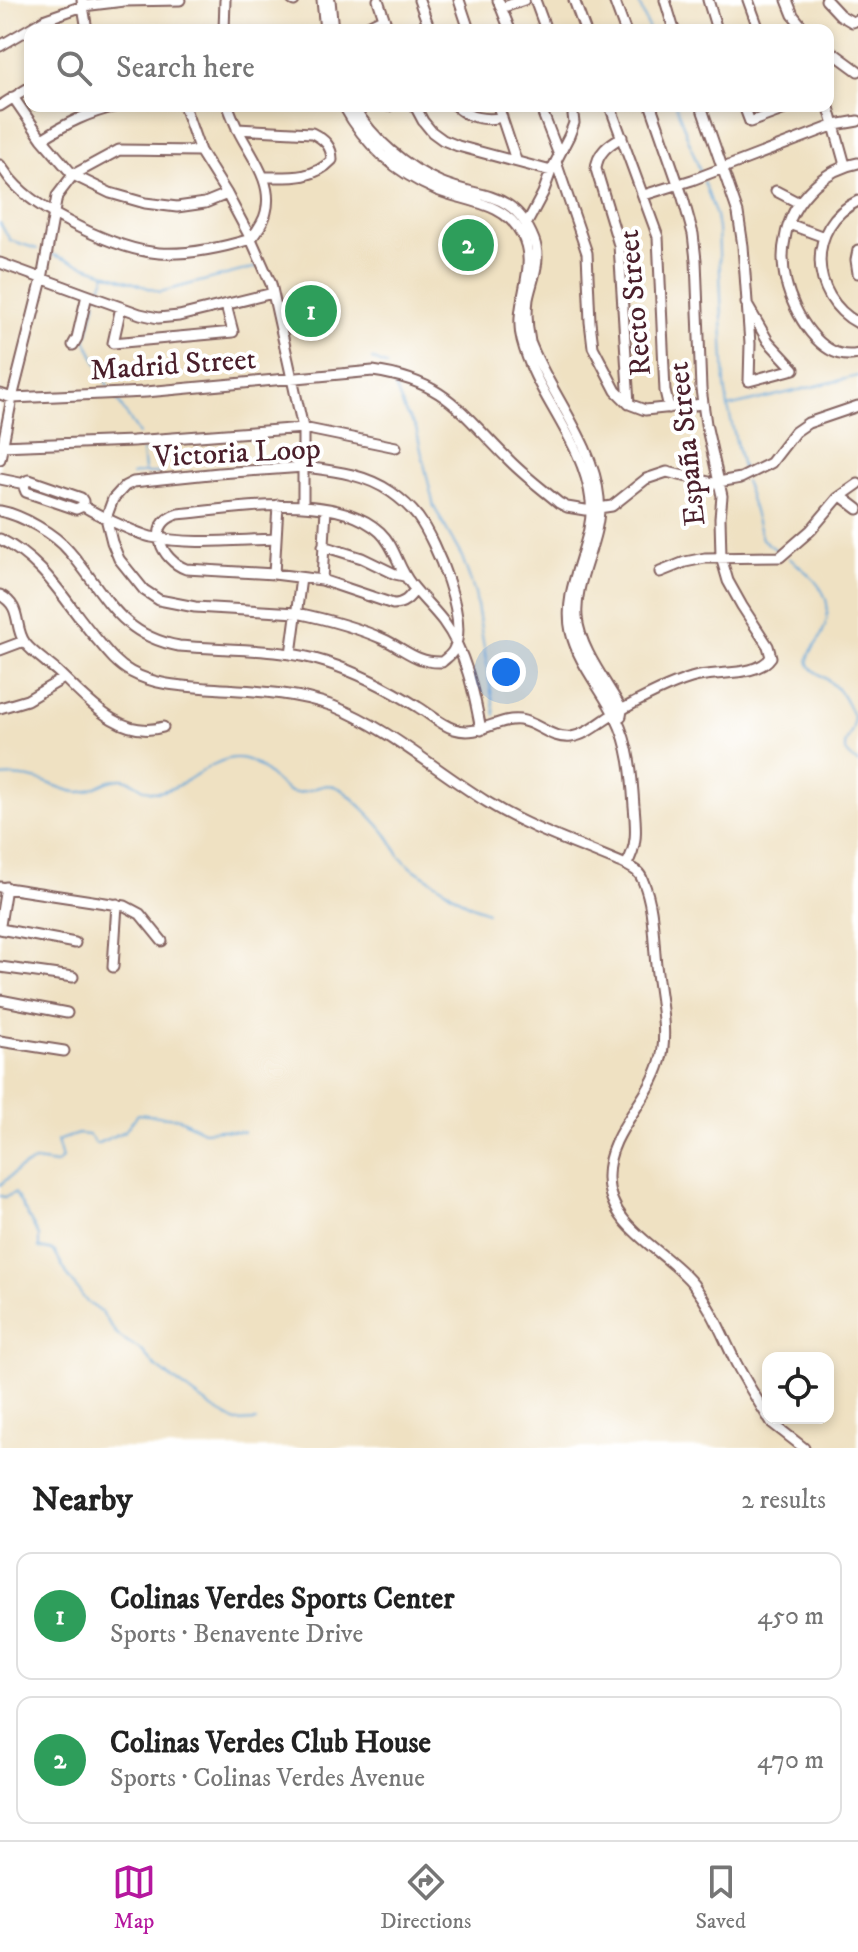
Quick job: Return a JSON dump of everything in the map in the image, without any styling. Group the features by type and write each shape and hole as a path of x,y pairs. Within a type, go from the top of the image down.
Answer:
{"street":[{"path":"37,24 82,3 180,0"},
{"path":"224,24 225,0"},
{"path":"322,0 324,24"},
{"path":"330,0 332,24"},
{"path":"378,0 386,24"},
{"path":"419,0 428,24"},
{"path":"459,0 467,24"},
{"path":"508,24 500,4 524,0"},
{"path":"535,0 544,24"},
{"path":"574,0 583,24"},
{"path":"614,0 623,24"},
{"path":"665,0 672,24"},
{"path":"708,0 715,24"},
{"path":"748,0 757,24"},
{"path":"787,0 800,24"},
{"path":"826,0 840,15 852,22 858,20"},
{"path":"82,3 86,24"},
{"path":"372,24 384,18"},
{"path":"0,46 24,32"},
{"path":"834,53 858,71"},
{"path":"0,106 24,91"},
{"path":"13,97 42,139 73,175 110,193 145,203 177,207 205,203 227,194"},
{"path":"42,139 69,122 96,112"},
{"path":"184,112 200,151 251,239 273,293 303,428 303,505"},
{"path":"0,165 12,182 53,214 122,246 158,253 209,249 251,239 266,215 267,190 263,177 230,112"},
{"path":"348,112 372,145 404,173 438,190 503,212 521,233 529,257 520,310 521,336 531,366 582,463 595,510 596,535 582,580 577,614 582,639 618,712 629,758 636,830 634,849 626,865"},
{"path":"358,112 379,139 403,160 441,183 502,200 526,225 536,248 537,261 527,311 530,342 592,463 599,497 595,510"},
{"path":"418,112 432,132 467,149 516,160 555,163"},
{"path":"461,112 484,119 502,117"},
{"path":"500,112 516,160"},
{"path":"542,112 555,163 587,253 593,347 616,391 629,404 645,410 703,404"},
{"path":"526,225 574,123 573,112"},
{"name":"Recto Street","path":"612,112 658,237 665,391 669,408"},
{"name":"España Street","path":"618,712 691,678 751,670 766,664 771,657 768,646 728,581 721,557 722,496 703,404 696,260 690,220 653,112"},
{"path":"703,112 738,213 743,246 746,303 750,344 749,381 794,369 768,341 746,303"},
{"path":"746,112 750,122 777,112"},
{"path":"831,112 845,165"},
{"path":"644,195 835,125 858,121"},
{"path":"237,129 312,133 329,145 332,160 315,173 302,177 263,177"},
{"path":"622,137 612,142 596,164 619,245 629,404"},
{"path":"0,459 42,279 57,196 73,175 119,150 200,151"},
{"path":"858,163 845,165 804,195 789,224 783,255 786,282 803,323 823,345 835,352 848,356 858,354"},
{"path":"776,191 799,203"},
{"path":"858,201 839,213 824,237 820,261 825,289 838,307 858,323"},
{"path":"789,224 824,237"},
{"path":"858,250 858,273"},
{"path":"0,263 158,318 179,316 273,293"},
{"path":"73,345 87,295"},
{"path":"121,307 113,343 233,332 226,305"},
{"name":"Madrid Street","path":"0,394 12,398 146,392 373,371 399,374 447,397 509,460 559,503 576,509 595,510"},
{"path":"595,510 619,501 646,479 667,472 720,483 744,477 771,463 795,432 808,423 858,406"},
{"path":"1,446 133,441 303,428 396,447"},
{"name":"Victoria Loop","path":"106,518 113,499 133,482 304,467 367,478 394,494 426,530 454,600 458,618 456,645"},
{"path":"0,479 25,484 23,489 26,492 76,509 83,506 150,537 195,541 276,539"},
{"path":"660,572 685,562 721,557 784,555 841,496 858,484"},
{"path":"841,496 858,509"},
{"path":"274,574 278,505"},
{"path":"415,590 408,599 393,604 322,580 182,568 167,555 159,529 174,515 278,505 326,509 367,522 382,534 404,576 444,623 463,659 481,730"},
{"path":"322,580 326,509"},
{"path":"0,511 22,518 62,544 117,614 137,630 167,644 291,654 321,661 361,674 455,729 481,730 519,720 552,735 569,737 585,733 618,712"},
{"path":"106,518 119,559 144,590 159,600 195,607 297,613 369,634 423,661 442,662 453,653 456,645"},
{"path":"0,539 40,566 82,623 115,661 128,670 151,681 171,685 284,693 333,706 385,732 507,814 626,865 641,875 649,903 663,1044 657,1073 614,1145 608,1176 610,1196 635,1233 693,1284 716,1318 735,1361 762,1408"},
{"path":"323,546 404,576"},
{"path":"291,654 301,578"},
{"path":"0,595 16,610 24,641 91,705 131,728 149,731 163,727"},
{"path":"0,650 24,641"},
{"path":"0,708 27,700 64,678"},
{"path":"75,943 0,927 3,887 134,909 162,941"},
{"path":"113,967 117,904"},
{"path":"0,967 73,977"},
{"path":"0,1000 67,1013"},
{"path":"0,1041 64,1051"},
{"path":"773,1424 804,1448"}],"waterway":[{"path":"638,0 647,24"},
{"path":"678,112 700,171"},
{"path":"704,182 718,229 725,385 743,472"},
{"path":"0,223 10,240 37,249"},
{"path":"51,254 160,292 257,267"},
{"path":"98,295 106,274"},
{"path":"96,301 86,340 108,386"},
{"path":"372,359 387,366"},
{"path":"728,407 858,376"},
{"path":"392,380 406,414 416,428 434,507 462,557 475,593 495,715"},
{"path":"116,398 139,434"},
{"path":"142,450 144,471"},
{"path":"132,475 160,473"},
{"path":"745,481 762,539 779,552"},
{"path":"789,558 810,576 824,594 828,615 808,661 810,667 828,680 849,706 853,724 845,746 858,763"},
{"path":"0,777 30,778 77,792 123,779 147,791 157,792 177,786 225,760 245,759 290,791 297,793 328,785 339,788 378,824 408,865 473,907 487,912"},
{"path":"0,1185 19,1169 35,1161 56,1164 62,1159 57,1141 78,1134 89,1135 96,1144 125,1131 138,1114 178,1118 203,1131 244,1132"},
{"path":"0,1196 15,1193 39,1236 39,1248 54,1251 86,1301 101,1312 117,1335 142,1351 155,1366 215,1410 236,1422 256,1421"}],"place":[{"name":"Colinas Verdes Club House","path":"468,245"},
{"name":"Colinas Verdes Sports Center","path":"311,311"}]}
